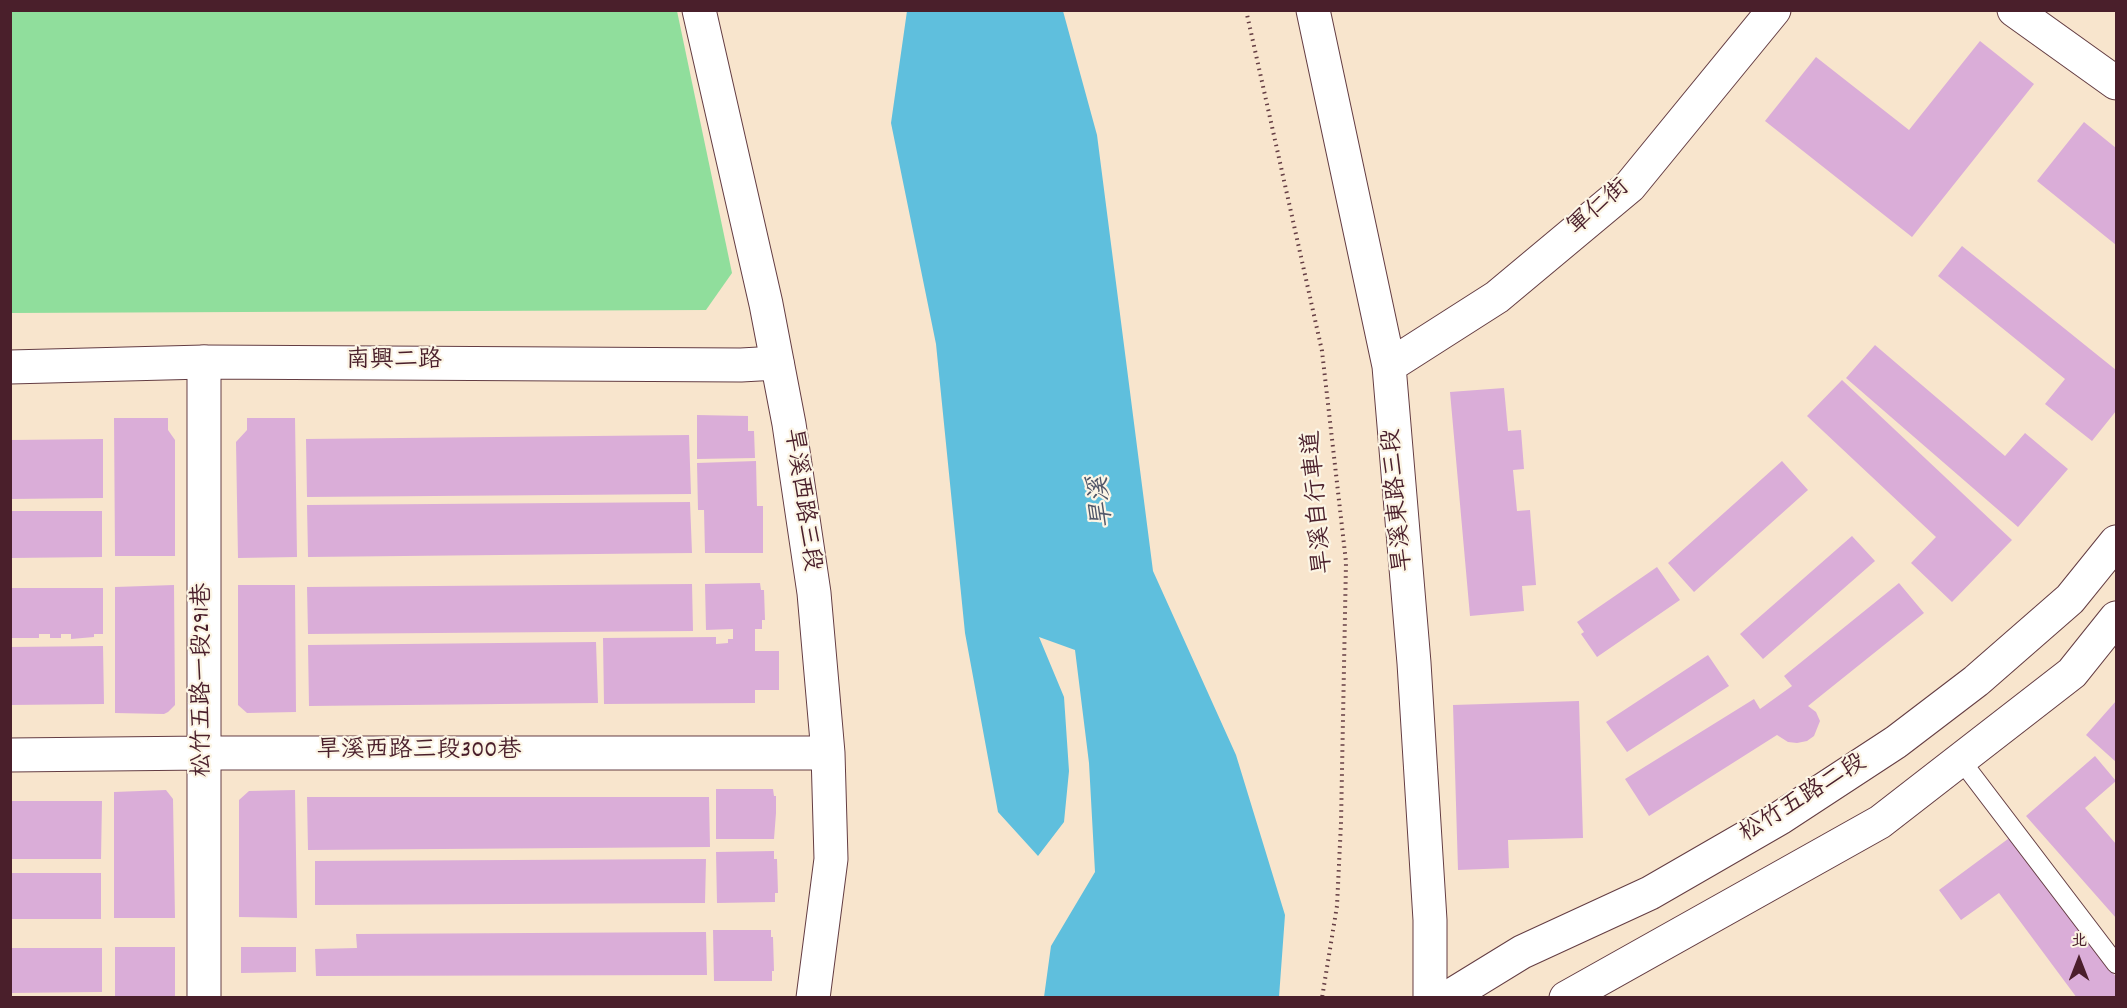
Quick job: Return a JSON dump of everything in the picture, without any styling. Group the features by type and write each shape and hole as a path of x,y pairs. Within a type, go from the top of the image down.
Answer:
{"street":[{"name":"旱溪西路三段","path":"699,10 766,304 789,424 814,593 828,753 831,859 813,998"},
{"name":"旱溪東路三段","path":"1313,10 1389,366 1414,663 1430,920 1430,998"},
{"name":"軍仁街","path":"1389,366 1497,297 1630,186 1774,10"},
{"path":"2014,10 2116,83"},
{"name":"南興二路","path":"10,367 204,362 729,365 777,363"},
{"name":"松竹五路一段291巷","path":"204,362 204,998"},
{"name":"松竹五路二段","path":"1447,998 1522,952 1650,893 1780,818 1896,742 1976,681 2070,599 2116,542"},
{"path":"1566,998 1880,822 2072,673 2116,618"},
{"name":"旱溪西路三段300巷","path":"10,755 828,753"}],"lane":[{"path":"1960,759 2116,964"}],"path":[{"name":"旱溪自行車道","path":"1246,10 1322,351 1346,562 1341,824 1337,906 1322,998"}],"green space":[{"path":"10,11 677,11 732,273 706,310 11,313"}],"water":[{"name":"旱溪","path":"907,11 1063,11 1097,135 1153,571 1236,755 1285,915 1279,997 1044,997 1051,946 1095,872 1089,763 1075,650 1039,637 1064,697 1069,771 1064,822 1038,856 998,812 965,633 936,344 891,123"}],"building":[{"path":"1980,41 2034,84 1912,237 1765,121 1816,57 1909,130"},
{"path":"2084,122 2116,148 2116,245 2037,181"},
{"path":"1962,246 2116,370 2116,411 2092,441 2045,404 2065,379 1938,276"},
{"path":"1875,345 2005,456 2025,433 2068,469 2018,527 1846,378"},
{"path":"1842,380 2012,540 1952,602 1911,563 1936,537 1807,416"},
{"path":"1504,388 1508,431 1521,430 1524,469 1513,470 1517,511 1530,510 1536,585 1522,586 1524,611 1470,616 1450,392"},
{"path":"697,415 748,416 748,431 754,431 755,458 697,459"},
{"path":"114,418 168,418 168,430 175,440 175,556 115,556"},
{"path":"247,418 295,418 297,557 238,558 236,442 247,430"},
{"path":"689,435 691,494 307,497 306,439"},
{"path":"103,439 103,498 10,499 10,440"},
{"path":"756,461 757,506 763,506 763,553 705,553 704,510 698,510 697,463"},
{"path":"1782,461 1808,490 1694,592 1668,563"},
{"path":"690,502 692,553 308,557 307,505"},
{"path":"10,511 102,511 102,557 10,558"},
{"path":"1852,536 1875,561 1763,659 1740,634"},
{"path":"1657,567 1680,600 1597,657 1581,634 1584,632 1577,622"},
{"path":"760,583 761,590 764,590 765,620 762,620 762,629 755,629 755,651 779,651 779,690 755,690 755,703 604,704 603,638 716,637 716,644 728,643 728,639 733,639 733,629 706,630 705,584"},
{"path":"1899,583 1924,613 1808,706 1816,712 1820,721 1814,736 1807,741 1797,743 1788,742 1777,735 1649,816 1625,779 1754,699 1760,709 1792,686 1784,676"},
{"path":"692,584 693,631 308,634 307,587"},
{"path":"174,585 175,705 164,714 115,713 115,587"},
{"path":"238,585 295,585 296,712 247,713 238,705"},
{"path":"10,588 103,588 103,634 71,639 71,634 61,634 61,638 50,638 50,634 39,634 39,638 10,638"},
{"path":"596,642 598,703 309,706 308,645"},
{"path":"103,646 104,704 10,705 10,647"},
{"path":"1708,655 1729,686 1627,752 1606,722"},
{"path":"1579,701 1583,838 1508,840 1509,868 1458,870 1453,705"},
{"path":"2116,701 2116,762 2086,735"},
{"path":"2095,756 2116,781 2085,808 2116,844 2116,918 2026,816"},
{"path":"716,789 773,789 774,796 776,796 774,839 716,839"},
{"path":"166,790 173,799 175,918 114,918 114,792"},
{"path":"295,790 297,918 239,917 239,800 249,791"},
{"path":"307,797 709,797 710,847 308,850"},
{"path":"10,801 102,801 101,859 10,859"},
{"path":"2012,836 2116,977 2116,998 2077,998 1999,893 1961,920 1939,890"},
{"path":"774,851 774,859 777,859 778,893 775,893 775,902 717,903 716,852"},
{"path":"706,859 705,903 315,905 315,861"},
{"path":"10,873 101,873 101,919 10,919"},
{"path":"713,930 771,930 774,971 772,971 772,981 714,981"},
{"path":"706,932 707,975 316,976 315,949 357,948 356,934"},
{"path":"115,947 175,947 175,997 115,997"},
{"path":"241,947 296,947 296,972 241,973"},
{"path":"10,948 102,948 102,992 10,993"}]}
